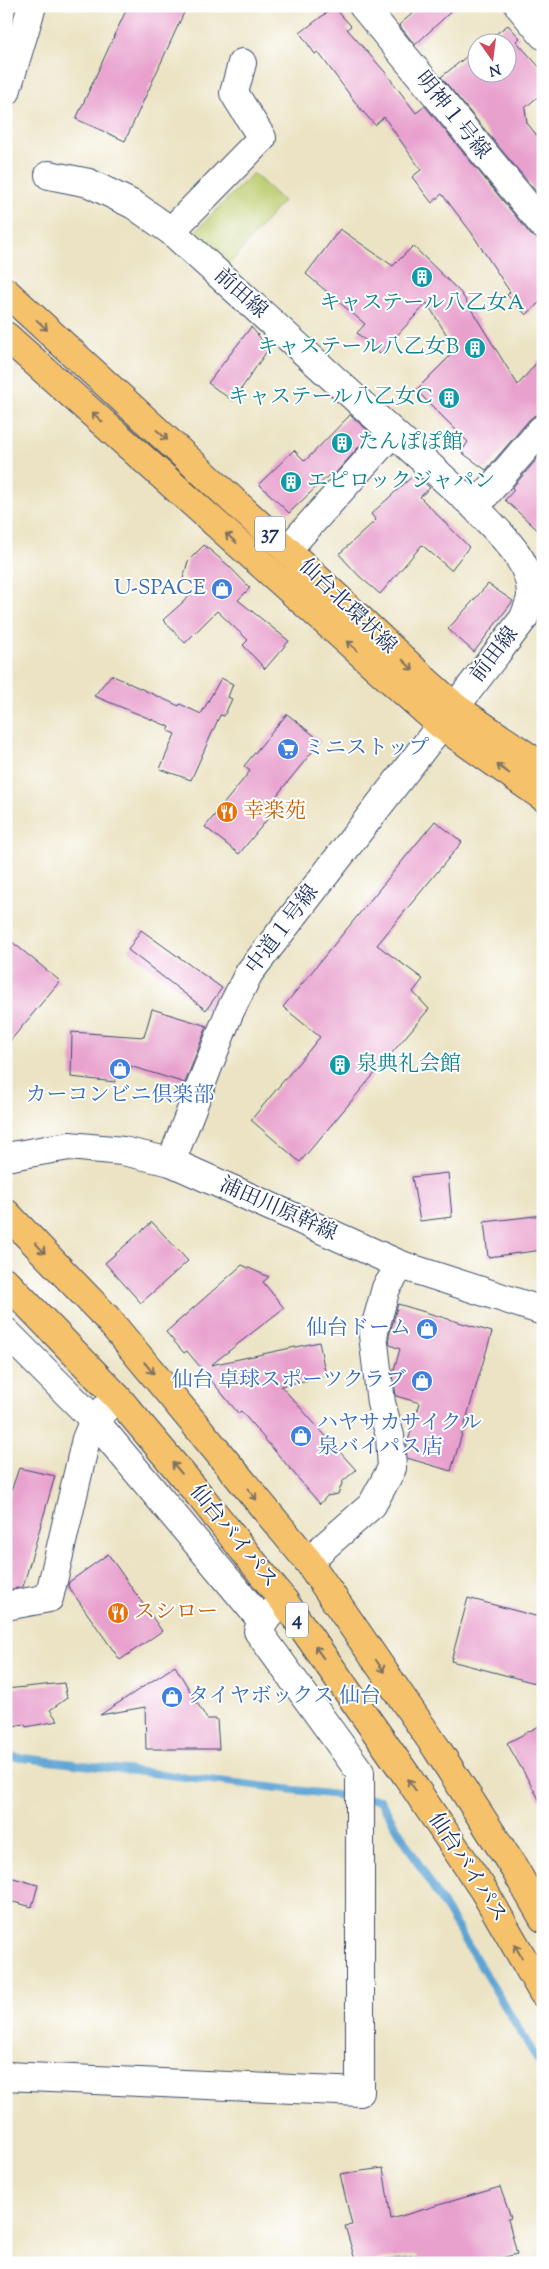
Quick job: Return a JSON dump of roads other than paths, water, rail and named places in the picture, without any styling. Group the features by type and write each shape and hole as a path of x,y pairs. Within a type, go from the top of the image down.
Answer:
{"main road":[{"name":"仙台北環状線","path":"6,292 287,550 448,716 543,766"},
{"name":"仙台北環状線","path":"6,336 543,797"},
{"name":"仙台バイパス","path":"6,1213 107,1318 308,1561 437,1749 514,1868 543,1918"},
{"name":"仙台バイパス","path":"6,1282 117,1397 201,1497 284,1601 407,1776 484,1891 543,1993"}],"street":[{"path":"6,92 32,6"},
{"name":"明神１号線","path":"363,6 543,225"},
{"path":"519,6 543,35"},
{"path":"171,231 262,138 234,93 242,63"},
{"name":"前田線","path":"49,175 88,183 134,205 171,231 475,507 516,552 537,598 524,618 448,716"},
{"path":"475,507 541,430"},
{"path":"287,550 392,433"},
{"name":"中道１号線","path":"171,1162 229,1013 249,973 448,716"},
{"name":"浦田川原幹線","path":"6,1157 69,1146 123,1151 171,1162 401,1265 543,1311"},
{"path":"308,1561 372,1505 392,1468 390,1436 381,1403 373,1335 386,1288 401,1265"},
{"path":"6,1332 94,1420 264,1622"},
{"path":"6,1606 49,1598 86,1439 94,1420 117,1397"},
{"path":"6,2076 360,2092 360,1772 258,1631 284,1601"}],"waterway":[{"path":"6,1756 380,1800 543,2069"}],"place":[{"name":"キャステール八乙女A","path":"422,277"},
{"name":"キャステール八乙女B","path":"475,348"},
{"name":"キャステール八乙女C","path":"449,398"},
{"name":"たんぽぽ館","path":"342,443"},
{"name":"エピロックジャパン","path":"291,482"},
{"name":"U-SPACE","path":"222,589"},
{"name":"ミニストップ","path":"288,749"},
{"name":"幸楽苑","path":"227,812"},
{"name":"泉典礼会館","path":"340,1065"},
{"name":"カーコンビニ倶楽部","path":"120,1069"},
{"name":"仙台ドーム","path":"427,1329"},
{"name":"仙台 卓球スポーツクラブ","path":"422,1381"},
{"name":"ハヤサカサイクル 泉バイパス店","path":"301,1436"},
{"name":"スシロー","path":"118,1613"},
{"name":"タイヤボックス 仙台","path":"172,1697"}]}
